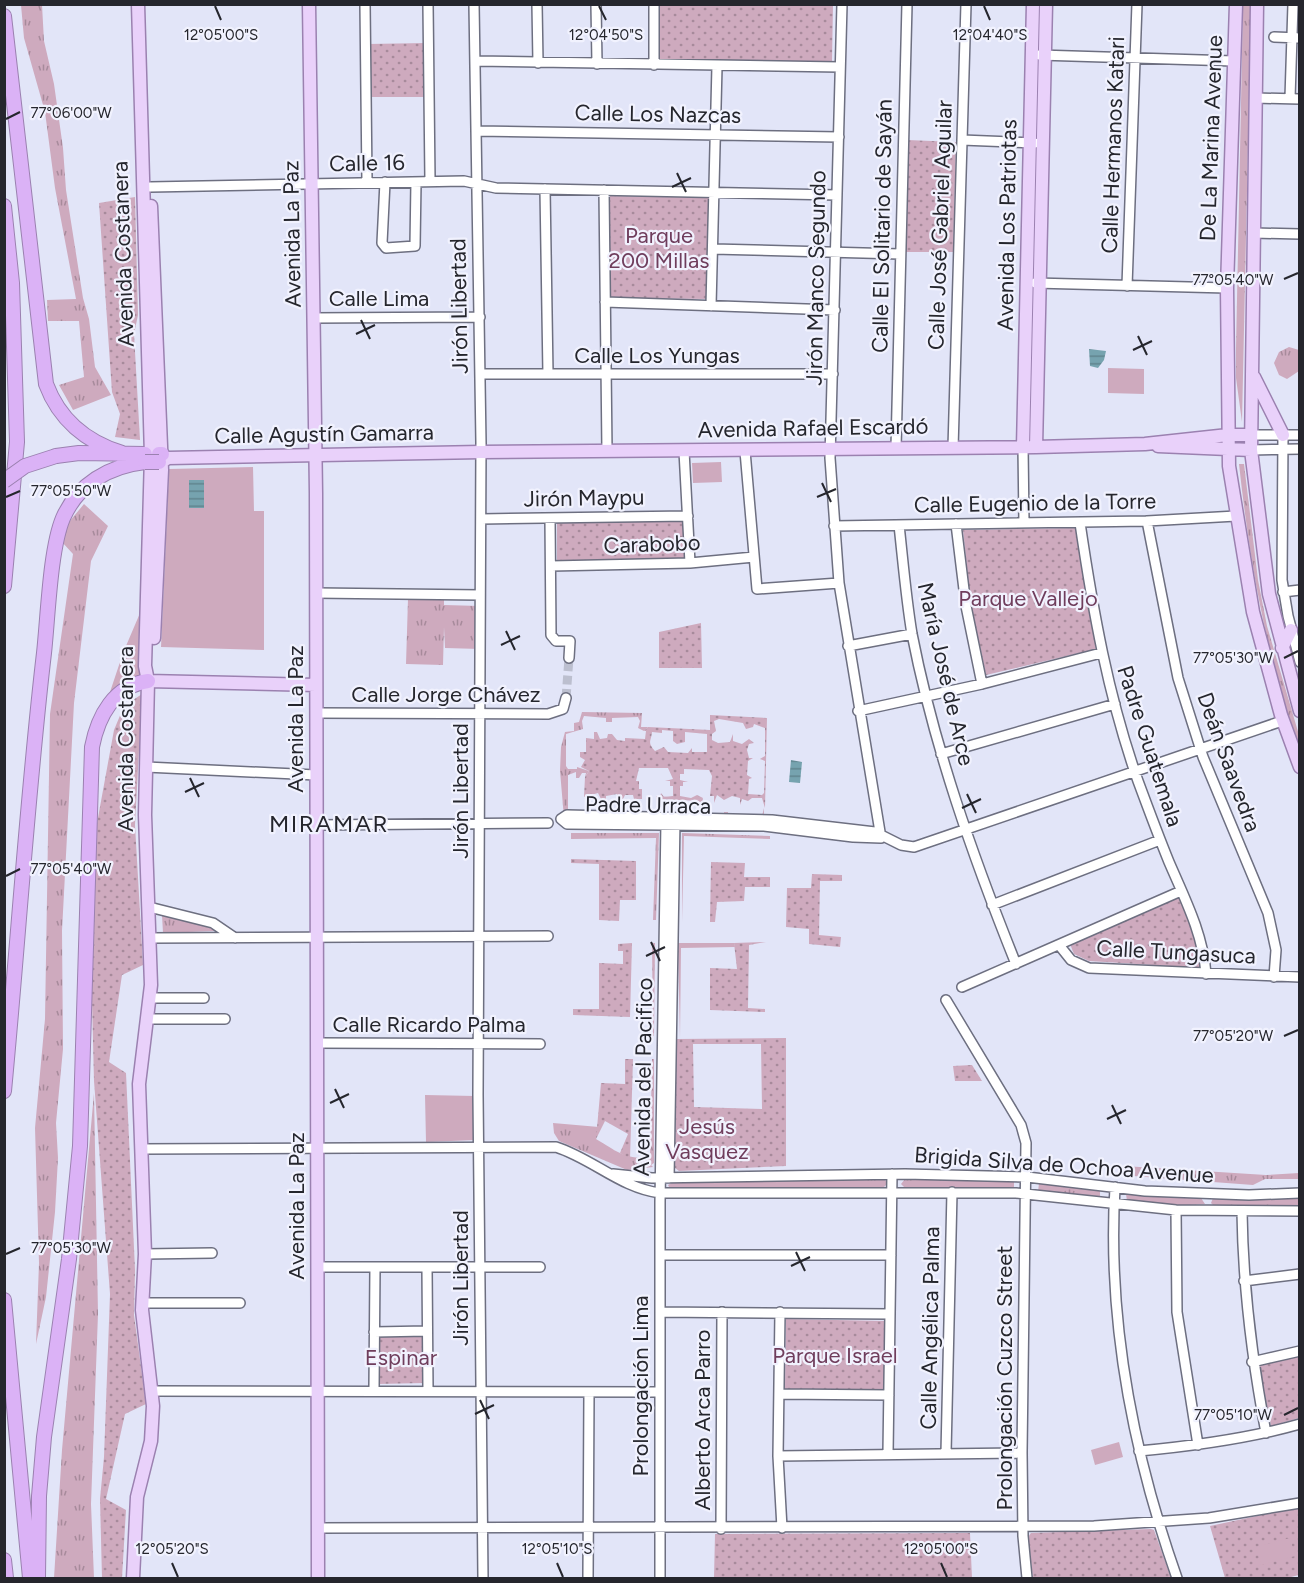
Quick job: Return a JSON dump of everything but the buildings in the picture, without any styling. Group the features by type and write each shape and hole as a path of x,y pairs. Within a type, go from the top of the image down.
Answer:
{"highway":[{"path":"4,16 46,384 55,405 68,421 103,446 122,453"},
{"path":"4,206 12,283 17,442 4,586"},
{"path":"4,481 25,466 56,456 122,453 157,458"},
{"path":"4,1091 37,715 58,535 72,503 91,482 115,468 157,458"},
{"path":"38,1578 39,1496 44,1437 69,1259 80,1146 92,747 96,728 112,700 131,686 148,681"},
{"path":"4,1300 30,1578"},
{"path":"4,1560 6,1578"}],"main road":[{"name":"Avenida Costanera","path":"133,1578 137,1497 151,1441 153,1391 142,1303 145,1254 139,1084 150,998 146,767 148,681 145,666 152,456 138,4"},
{"name":"Avenida La Paz","path":"309,4 316,455 318,1578"},
{"name":"Avenida Los Patriotas","path":"1030,447 1040,283 1038,55 1033,4"},
{"name":"Avenida Los Patriotas","path":"1038,55 1046,4"},
{"name":"De La Marina Avenue","path":"1236,4 1227,288 1228,450 1252,612 1282,721 1299,767"},
{"name":"De La Marina Avenue","path":"1257,4 1251,450 1269,594 1299,711"},
{"path":"140,76 147,97 157,458 153,666 148,681 316,685"},
{"name":"Avenida Los Patriotas","path":"1030,447 1027,283 1037,143"},
{"path":"1253,332 1260,345 1259,387"},
{"path":"1252,374 1283,435"},
{"name":"Avenida Rafael Escardó","path":"481,452 1030,447 1145,444 1228,435 1251,435"},
{"name":"Avenida Rafael Escardó","path":"1145,444 1251,450"},
{"name":"Calle Agustín Gamarra","path":"157,458 481,452"},
{"path":"1282,648 1291,630"}],"street":[{"path":"365,4 367,182"},
{"path":"429,4 429,181"},
{"name":"Jirón Libertad","path":"474,4 481,452 478,1043 483,1578"},
{"path":"537,4 538,63"},
{"path":"596,4 597,63"},
{"path":"654,4 654,65"},
{"name":"Jirón Manco Segundo","path":"842,4 830,449 839,583 858,711 881,837"},
{"name":"Calle El Solitario de Sayán","path":"896,448 907,4"},
{"name":"Calle José Gabriel Aguilar","path":"953,448 966,4"},
{"name":"Calle Hermanos Katari","path":"1127,286 1137,4"},
{"path":"1255,98 1295,98 1296,38 1293,4"},
{"path":"1274,37 1296,38"},
{"path":"1038,55 1234,61"},
{"path":"475,61 840,67"},
{"path":"711,306 717,66"},
{"name":"Calle Los Nazcas","path":"476,130 838,136"},
{"path":"962,140 1037,143"},
{"name":"Calle 16","path":"150,187 464,181 477,185 545,189 837,195"},
{"path":"384,182 383,247 415,246 416,182"},
{"path":"545,189 548,374"},
{"path":"604,190 607,451"},
{"path":"1254,233 1299,234"},
{"path":"713,249 900,254"},
{"path":"1027,283 1227,288"},
{"path":"605,302 835,310"},
{"name":"Calle Lima","path":"314,318 480,317"},
{"name":"Calle Los Yungas","path":"480,374 833,374"},
{"name":"Avenida Rafael Escardó","path":"1251,435 1299,435"},
{"path":"1283,435 1283,592 1299,662"},
{"path":"1024,523 1030,447"},
{"name":"Avenida Rafael Escardó","path":"1251,450 1299,449"},
{"path":"684,451 690,563"},
{"path":"745,451 758,589 839,583"},
{"name":"Jirón Maypu","path":"480,519 688,516"},
{"name":"Calle Eugenio de la Torre","path":"834,526 1147,522 1236,516"},
{"path":"550,518 551,635 556,641 570,641 569,658"},
{"name":"Padre Guatemala","path":"1080,522 1101,653 1114,704 1135,772 1160,840 1202,942 1206,974"},
{"name":"Deán Saavedra","path":"1147,522 1178,678 1200,749 1268,913 1276,950 1274,976"},
{"path":"956,524 966,606 982,684"},
{"name":"María José de Arce","path":"899,525 912,633 941,754 965,830 1016,963"},
{"name":"Carabobo","path":"550,566 690,563 754,557"},
{"path":"1283,592 1299,590"},
{"path":"316,593 480,595"},
{"path":"848,646 912,633"},
{"path":"858,711 982,684 1101,653"},
{"name":"Calle Jorge Chávez","path":"316,713 554,713 563,709 566,698"},
{"path":"941,754 1114,704"},
{"name":"Padre Urraca","path":"670,822 567,824 561,819 567,815 764,826 853,837 881,837 914,847 1282,721"},
{"path":"146,767 316,775"},
{"name":"Avenida del Pacifico","path":"660,1193 665,1178 670,822"},
{"path":"316,825 548,823"},
{"path":"992,904 1160,840"},
{"path":"962,987 1181,891"},
{"path":"149,907 213,923 235,938"},
{"path":"150,938 316,939 548,936"},
{"name":"Calle Tungasuca","path":"1059,945 1071,960 1089,969 1299,977"},
{"path":"150,998 204,998"},
{"name":"Prolongación Cuzco Street","path":"946,1000 1021,1125 1026,1143 1022,1453 1023,1527 1027,1578"},
{"path":"147,1019 225,1019"},
{"name":"Calle Ricardo Palma","path":"317,1043 540,1044"},
{"name":"Brigida Silva de Ochoa Avenue","path":"141,1149 317,1150 556,1147 611,1173 630,1186 660,1193 1026,1193 1242,1216 1299,1211"},
{"name":"Brigida Silva de Ochoa Avenue","path":"611,1173 665,1178 892,1174 1027,1177 1209,1194 1299,1193"},
{"path":"888,1453 892,1174"},
{"path":"1115,1187 1116,1310 1124,1375 1139,1451 1158,1523 1177,1578"},
{"name":"Calle Angélica Palma","path":"946,1453 952,1192"},
{"name":"Prolongación Lima","path":"660,1193 660,1578"},
{"path":"1209,1194 1209,1211"},
{"path":"1176,1210 1177,1312 1198,1445"},
{"path":"1242,1216 1244,1281 1252,1362 1266,1433"},
{"path":"145,1254 212,1253"},
{"path":"660,1255 891,1255"},
{"path":"318,1267 540,1267"},
{"path":"374,1389 375,1267"},
{"path":"427,1268 428,1390"},
{"path":"1244,1281 1299,1274"},
{"path":"142,1303 240,1303"},
{"path":"660,1312 890,1314"},
{"name":"Alberto Arca Parro","path":"721,1529 722,1312"},
{"path":"780,1312 778,1456 782,1528"},
{"path":"374,1332 427,1331"},
{"path":"1252,1362 1299,1351"},
{"path":"153,1391 374,1389 660,1392"},
{"path":"588,1578 589,1392"},
{"path":"779,1394 889,1395"},
{"path":"1139,1451 1198,1445 1266,1433 1299,1424"},
{"path":"778,1456 1022,1453"},
{"path":"318,1528 1023,1527 1158,1523 1209,1518 1299,1503"}],"green space":[{"path":"21,5 42,5 44,41 54,84 66,190 83,298 89,319 95,367 111,395 73,410 59,385 84,377 79,321 48,321 47,300 76,299 55,188 45,112 24,38"},
{"path":"658,5 833,5 832,61 659,61"},
{"path":"1243,5 1251,5 1242,422 1236,378 1236,348"},
{"path":"427,43 427,97 368,97 367,44"},
{"path":"907,140 956,142 953,252 906,252"},
{"name":"Parque 200 Millas","path":"610,196 709,197 708,299 609,298"},
{"path":"135,197 138,315 134,334 140,440 115,437 120,414 112,392 99,203"},
{"path":"1289,347 1299,350 1299,371 1287,379 1279,375 1274,363 1279,352"},
{"path":"1108,368 1144,369 1144,394 1108,393"},
{"path":"721,462 722,482 693,483 692,463"},
{"path":"1239,464 1244,464 1258,580 1267,626 1299,735 1299,749 1268,643 1248,538"},
{"path":"253,467 254,511 264,511 264,650 161,647 169,469"},
{"path":"84,504 108,526 91,561 74,703 62,931 63,1049 56,1123 58,1158 55,1212 46,1297 36,1344 39,1263 35,1128 45,1019 50,714 73,554 62,542 69,522"},
{"path":"685,518 687,560 557,563 557,523"},
{"name":"Parque Vallejo","path":"1078,528 1096,649 986,675 971,605 963,530"},
{"path":"146,599 144,677 109,695 123,653"},
{"path":"408,599 444,599 444,605 480,606 480,649 445,648 444,627 443,665 406,664"},
{"path":"701,623 702,668 659,668 659,632"},
{"path":"142,694 135,825 143,965 122,975 109,1062 126,1073 135,1270 134,1315 146,1404 125,1414 106,1499 126,1510 122,1578 102,1578 100,1499 104,1457 110,1294 94,1081 90,921 93,845 114,730 124,706"},
{"path":"582,712 642,713 641,727 648,727 644,731 638,728 640,721 638,717 612,718 612,722 606,722 606,718 584,716 583,729 566,734 566,766 568,769 577,769 577,767 589,771 585,777 586,773 582,773 579,778 576,778 576,772 568,775 568,812 586,810 656,814 656,796 658,796 699,800 703,798 701,814 724,815 724,812 728,812 728,815 762,816 764,808 764,820 699,819 699,801 660,799 658,820 564,818 560,771 561,747 565,732 574,731 574,723 579,722"},
{"path":"710,715 767,718 765,808 762,798 752,798 748,801 742,799 740,805 740,798 732,796 724,800 717,795 714,803 714,796 710,796 712,776 709,770 684,769 684,774 680,774 680,780 688,782 683,782 683,786 680,786 680,796 691,798 697,795 703,798 700,800 660,798 661,793 664,797 673,796 673,786 670,786 670,781 665,781 673,779 668,768 639,768 636,781 639,781 639,789 642,789 642,799 635,799 635,803 633,795 625,795 622,801 617,801 617,794 606,796 606,799 601,799 598,793 584,797 585,777 589,771 581,767 585,760 580,757 580,752 586,752 586,738 594,739 594,732 597,732 600,739 612,734 617,740 625,741 625,738 645,739 646,731 644,731 648,727 710,730","holes":["719,719 743,723 746,729 753,727 754,724 765,728 765,756 760,759 765,761 764,793 762,795 748,794 749,779 752,778 747,775 748,761 753,758 749,758 747,750 749,744 754,743 749,739 742,744 733,741 733,734 730,742 718,743 712,740 712,734 716,731 714,721","662,730 673,731 673,741 677,744 685,742 685,732 707,734 707,752 692,752 692,748 688,753 668,752 664,747 655,751 650,744 652,732 662,733"]},
{"path":"571,833 659,833 656,920 653,920 656,838 571,839"},
{"path":"682,833 770,836 770,839 684,836 682,922"},
{"path":"571,859 636,861 636,900 620,900 619,921 599,920 599,864 571,863"},
{"path":"711,862 745,863 744,877 770,877 770,887 745,887 744,901 717,902 715,922 710,922"},
{"path":"812,874 842,875 842,881 820,881 819,935 841,937 840,947 809,944 809,929 786,927 787,888 811,888"},
{"path":"1179,896 1194,931 1201,968 1089,961 1074,954 1070,944"},
{"path":"162,915 214,929 214,931 163,933"},
{"path":"766,942 749,945 748,1008 765,1009 765,1012 710,1010 710,968 737,969 734,943"},
{"path":"632,943 630,1017 573,1015 573,1009 599,1009 599,963 623,964 623,951 618,951 618,944"},
{"path":"652,943 655,943 654,1036 653,1036"},
{"path":"678,943 734,943 735,947 681,948 680,1039"},
{"name":"Jesús Vasquez","path":"786,1038 786,1166 679,1171 675,1168 676,1039","holes":["693,1044 761,1044 762,1109 694,1107"]},
{"path":"625,1059 633,1059 630,1159 620,1153 628,1134 605,1121 596,1139 601,1083 625,1084"},
{"path":"652,1059 654,1059 654,1163 651,1165 653,1167 627,1170 559,1141 554,1133 553,1123 599,1127 596,1139 610,1148 627,1156 650,1158"},
{"path":"972,1065 982,1081 955,1081 953,1066"},
{"path":"94,1093 98,1314 91,1504 94,1578 54,1578 62,1450"},
{"path":"425,1095 475,1096 476,1140 426,1142"},
{"path":"1108,1165 1266,1175 1299,1173 1299,1179 1265,1179 1253,1185 1133,1176"},
{"path":"884,1179 888,1183 883,1188 671,1191 668,1185 675,1181"},
{"path":"905,1179 1014,1181 1014,1189 905,1188 901,1184"},
{"path":"1039,1183 1100,1190 1100,1198 1038,1192"},
{"path":"1126,1194 1201,1198 1205,1204 1174,1206 1127,1201"},
{"path":"1299,1195 1299,1206 1215,1207 1211,1203 1213,1198"},
{"name":"Parque Israel","path":"786,1319 885,1321 884,1391 785,1389"},
{"name":"Espinar","path":"377,1331 425,1331 425,1383 377,1384"},
{"path":"1299,1356 1299,1418 1271,1426 1259,1365"},
{"path":"1119,1442 1123,1457 1095,1465 1091,1450"},
{"path":"1299,1507 1299,1575 1287,1578 1225,1578 1210,1526"},
{"path":"1154,1530 1171,1578 1033,1578 1028,1537 1031,1533"},
{"path":"970,1533 972,1578 714,1578 715,1534"},
{"path":"1290,1538 1295,1556 1261,1565 1256,1547"}],"water":[{"path":"1089,349 1106,351 1104,360 1098,368 1090,366"},
{"path":"189,480 204,480 204,508 189,508"},
{"path":"791,760 802,762 800,783 789,782"}],"tunnel":[{"path":"566,698 569,658"}],"district":[{"name":"MIRAMAR","path":"329,823"}]}
